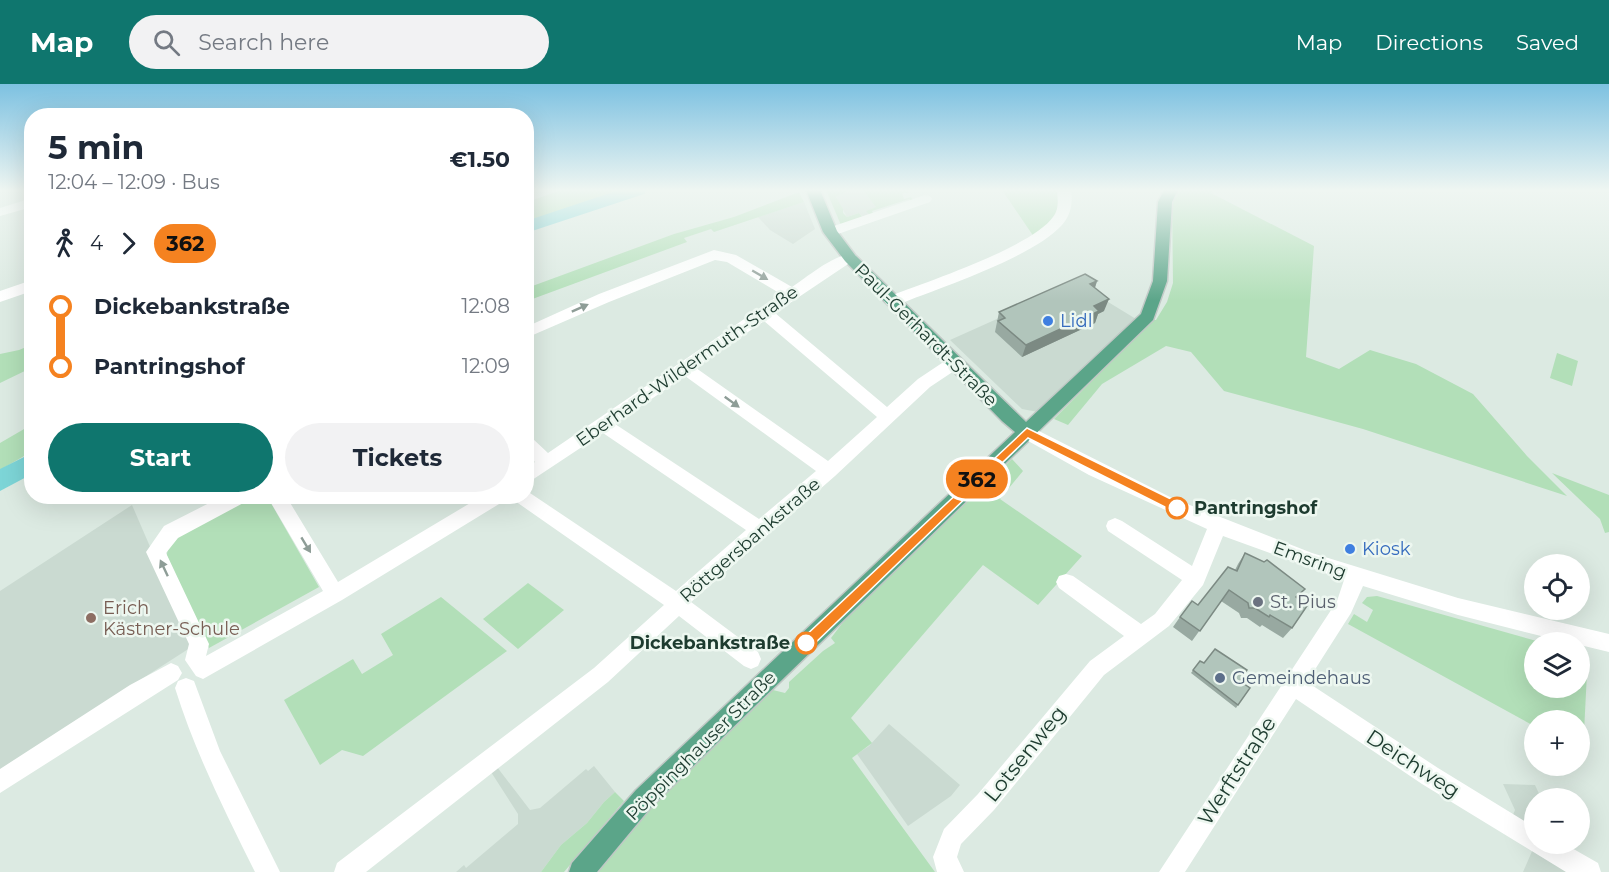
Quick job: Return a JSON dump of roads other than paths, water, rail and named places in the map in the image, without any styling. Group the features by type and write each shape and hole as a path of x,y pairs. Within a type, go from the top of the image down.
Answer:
{"main road":[{"name":"Paul-Gerhardt-Straße","path":"828,227 850,258 892,302 1008,417 1027,432"},
{"name":"Pöppinghauser Straße","path":"581,872 644,798 1148,316 1160,280 1163,227"}],"street":[{"path":"830,232 843,227"},
{"path":"892,302 1036,240 1052,227"},
{"path":"534,329 614,293 714,255 731,258 792,294"},
{"name":"Eberhard-Wildermuth-Straße","path":"534,472 792,294 835,265 850,258"},
{"path":"0,297 24,288"},
{"path":"766,314 888,417"},
{"name":"Röttgersbankstraße","path":"346,872 601,675 664,619 678,602 829,471 924,383 954,363"},
{"path":"685,368 829,471"},
{"path":"602,424 761,530"},
{"name":"Emsring","path":"1027,432 1129,485 1218,525 1355,576 1503,619 1609,644"},
{"path":"534,450 548,462"},
{"path":"199,665 199,644 156,552 171,532 225,504"},
{"path":"281,504 335,594"},
{"path":"268,872 218,774 178,681 178,666 199,665 335,594 485,504"},
{"path":"533,504 599,546 678,602 751,660"},
{"name":"Lotsenweg","path":"949,861 958,830 986,802 1088,677 1107,660 1162,620 1196,579 1218,525"},
{"path":"1115,526 1196,579"},
{"name":"Werftstraße","path":"1171,872 1344,607 1352,592 1355,576"},
{"path":"1066,582 1141,636"},
{"path":"0,782 138,692 178,681"},
{"name":"Deichweg","path":"1293,685 1430,776 1524,834"},
{"path":"1559,854 1589,872"}],"waterway":[{"path":"0,481 24,467"}],"place":[{"name":"Lidl","path":"1048,321"},
{"name":"Pantringshof","path":"1177,508"},
{"name":"Kiosk","path":"1350,549"},
{"name":"St. Pius","path":"1258,602"},
{"name":"Erich Kästner-Schule","path":"91,618"},
{"name":"Dickebankstraße","path":"806,643"},
{"name":"Gemeindehaus","path":"1220,678"}]}
